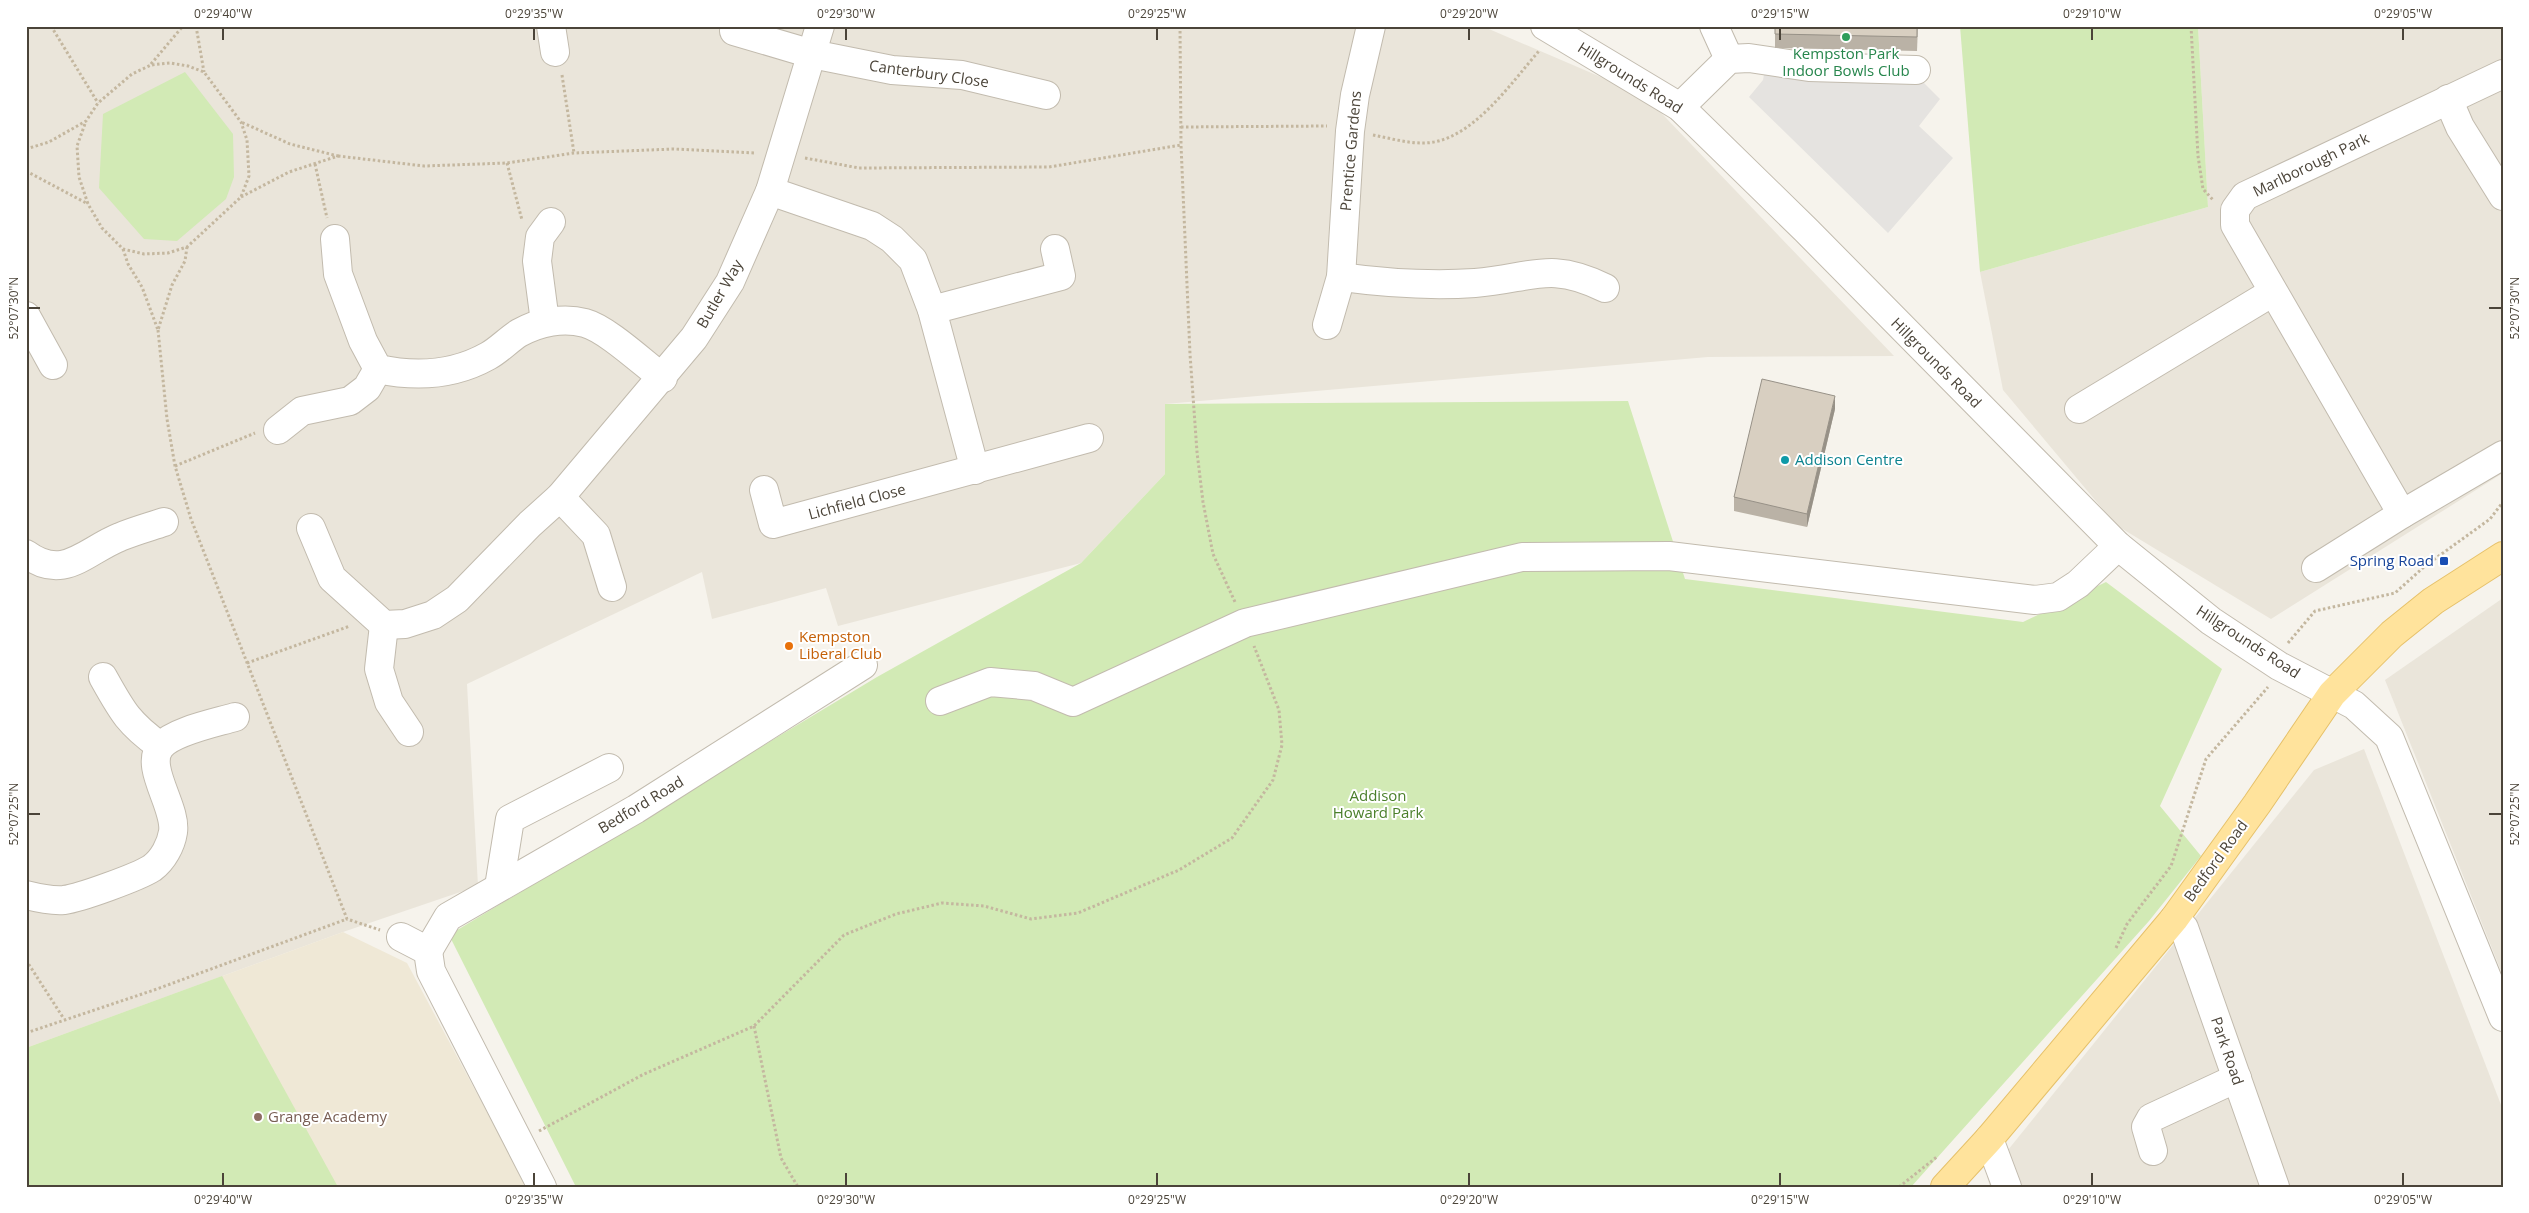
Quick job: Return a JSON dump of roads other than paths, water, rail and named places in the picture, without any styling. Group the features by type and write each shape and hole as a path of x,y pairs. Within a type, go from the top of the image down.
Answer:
{"main road":[{"name":"Bedford Road","path":"1945,1187 1989,1139 2174,919 2257,804 2332,694 2392,634 2433,601 2503,556"}],"street":[{"name":"Butler Way","path":"384,626 405,624 423,618 457,599 530,524 560,497 663,378 694,338 730,282 770,191 820,26"},
{"name":"Prentice Gardens","path":"1327,325 1341,277 1354,95 1371,26"},
{"path":"1714,26 1729,59"},
{"name":"Hillgrounds Road","path":"1551,29 1680,107 1806,230 2118,546 2211,622 2280,666 2332,694"},
{"path":"734,31 812,54"},
{"name":"Canterbury Close","path":"812,54 892,70 962,75 1046,95"},
{"path":"1680,107 1729,59 1749,58 1809,67 1916,70"},
{"name":"Marlborough Park","path":"2273,292 2235,226 2235,210 2244,196 2503,74"},
{"path":"2448,99 2460,127 2503,196"},
{"path":"770,191 872,226 892,239 913,260 932,310 975,470"},
{"path":"538,230 537,261 545,322"},
{"path":"335,239 329,274 378,369"},
{"path":"932,310 1061,276 1054,249"},
{"path":"1341,277 1411,284 1476,283 1541,272 1567,273 1604,288"},
{"path":"2079,409 2273,292 2402,514"},
{"path":"26,316 53,365"},
{"path":"378,369 403,374 444,373 488,356 520,333 545,322 567,320 587,324 607,335 663,378"},
{"path":"278,430 302,410 350,401 367,388 378,369"},
{"name":"Lichfield Close","path":"764,490 773,524 1089,438"},
{"path":"2316,568 2402,514 2503,455"},
{"path":"560,497 596,535 612,587"},
{"path":"26,554 40,564 56,566 71,564 119,537 164,522"},
{"path":"311,528 332,578 384,626 379,669 389,702 409,732"},
{"path":"940,701 990,682 1034,686 1073,702 1245,623 1522,557 1669,556 2035,600 2058,597 2078,584 2118,546"},
{"name":"Bedford Road","path":"428,951 448,917 636,809 864,665"},
{"path":"103,677 124,716 140,732 160,746"},
{"path":"2332,694 2354,705 2389,737 2503,1017"},
{"path":"26,895 41,899 64,900 96,891 153,867 167,852 173,832 172,808 158,778 156,761 160,746 174,736 234,716"},
{"path":"499,887 510,819 608,768"},
{"name":"Park Road","path":"2174,919 2184,928 2275,1187"},
{"path":"401,937 428,951 430,971 542,1187"},
{"path":"2154,1151 2146,1127 2151,1118 2237,1078"},
{"path":"1989,1139 2006,1187"}],"place":[{"name":"Kempston Park Indoor Bowls Club","path":"1846,37"},
{"name":"Addison Centre","path":"1785,460"},
{"name":"Spring Road","path":"2444,561"},
{"name":"Kempston Liberal Club","path":"789,646"},
{"name":"Grange Academy","path":"258,1117"}],"park label":[{"name":"Addison Howard Park","path":"1378,804"}]}
